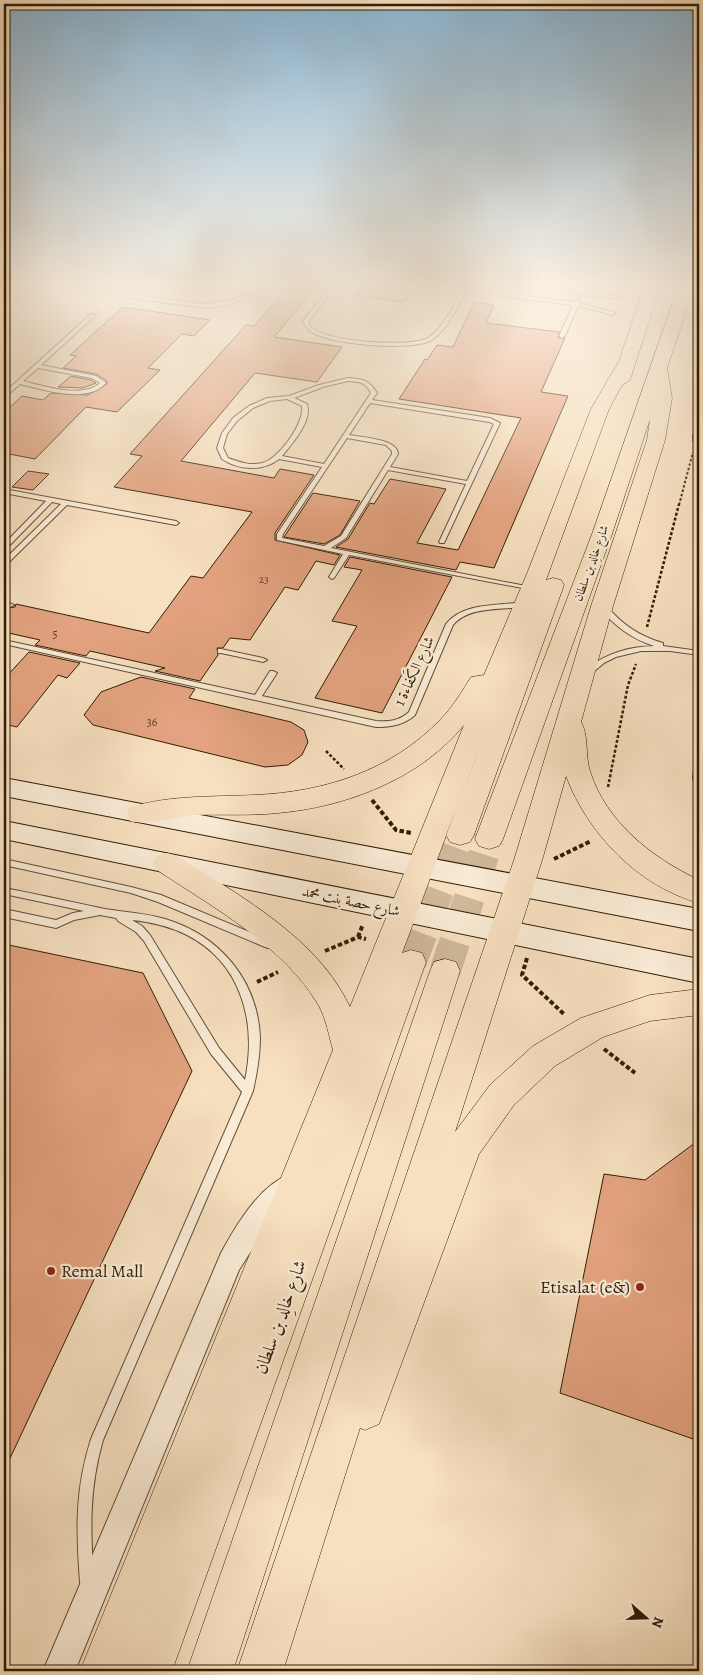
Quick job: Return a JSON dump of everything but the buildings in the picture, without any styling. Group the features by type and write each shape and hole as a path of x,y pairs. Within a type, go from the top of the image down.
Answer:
{"main road":[{"name":"شارع خالِد بن سلطان","path":"460,835 596,468 626,363"},
{"path":"103,1671 421,868 435,827 528,596 600,409 626,363"},
{"name":"شارع خالِد بن سلطان","path":"489,839 602,534 662,363"},
{"path":"263,1668 286,1590 518,934 532,888 571,714 602,606 660,426 663,398 660,369"},
{"path":"140,814 184,805 279,804 328,794 373,779 410,760 437,738 458,716 484,676 505,653"},
{"path":"571,714 578,774 590,803 611,831 646,863 699,892"},
{"path":"4,787 699,920"},
{"name":"شارع حصة بنت محمد","path":"4,830 699,971"},
{"path":"167,863 243,913 289,952 322,985 339,1015 349,1050"},
{"name":"شارع خالِد بن سلطان","path":"149,1671 428,966 210,1671"},
{"path":"286,1590 330,1502 465,1146 502,1095 522,1074 544,1056 583,1032 621,1016 650,1008 699,1002"}],"street":[{"path":"699,435 699,441"},
{"path":"59,1671 230,1262 246,1231 258,1216 298,1178"}],"lane":[{"path":"4,396 40,363"},
{"path":"19,382 82,393 94,391 102,383 94,377 37,366"},
{"path":"289,398 301,402 307,409 297,431 274,461 260,465 237,465 224,460 220,456 219,448 226,429 247,410 265,399 289,398 333,382 348,380 364,382 373,389 374,393 279,536 285,542 325,549 528,596"},
{"path":"370,401 494,421 497,426 442,542"},
{"path":"325,549 344,537 395,454 393,447 381,442 346,436"},
{"path":"278,457 326,466"},
{"path":"386,468 470,483"},
{"path":"4,491 176,523"},
{"path":"4,548 50,500"},
{"path":"4,564 65,503"},
{"path":"332,577 347,554"},
{"name":"شارع الكَفاءة 1","path":"4,642 376,724 398,723 412,713 456,616 469,611 502,608 528,596"},
{"path":"602,606 622,628 644,639 674,649"},
{"path":"581,679 603,659 618,652 641,648 674,649 699,653"},
{"path":"220,651 263,660"},
{"path":"258,697 272,673"},
{"path":"699,763 697,778 699,784"},
{"path":"4,862 131,890 161,899 289,952"},
{"path":"4,891 163,922 180,928 210,945 235,972 245,988 256,1036 256,1056 248,1091 97,1439 90,1460 83,1505 89,1599"},
{"path":"4,913 56,924 73,917 105,912 127,921 143,934 212,1047 248,1091"}],"path":[{"path":"644,639 691,456 699,446"},
{"path":"607,794 628,685 641,648"},
{"path":"532,888 551,861 611,831"},
{"path":"518,934 522,975 583,1032 636,1073"}],"tunnel":[{"path":"411,962 460,835"},
{"path":"445,971 489,839"}],"place":[{"name":"Remal Mall","path":"51,1271"},
{"name":"Etisalat (e&)","path":"640,1287"}]}
